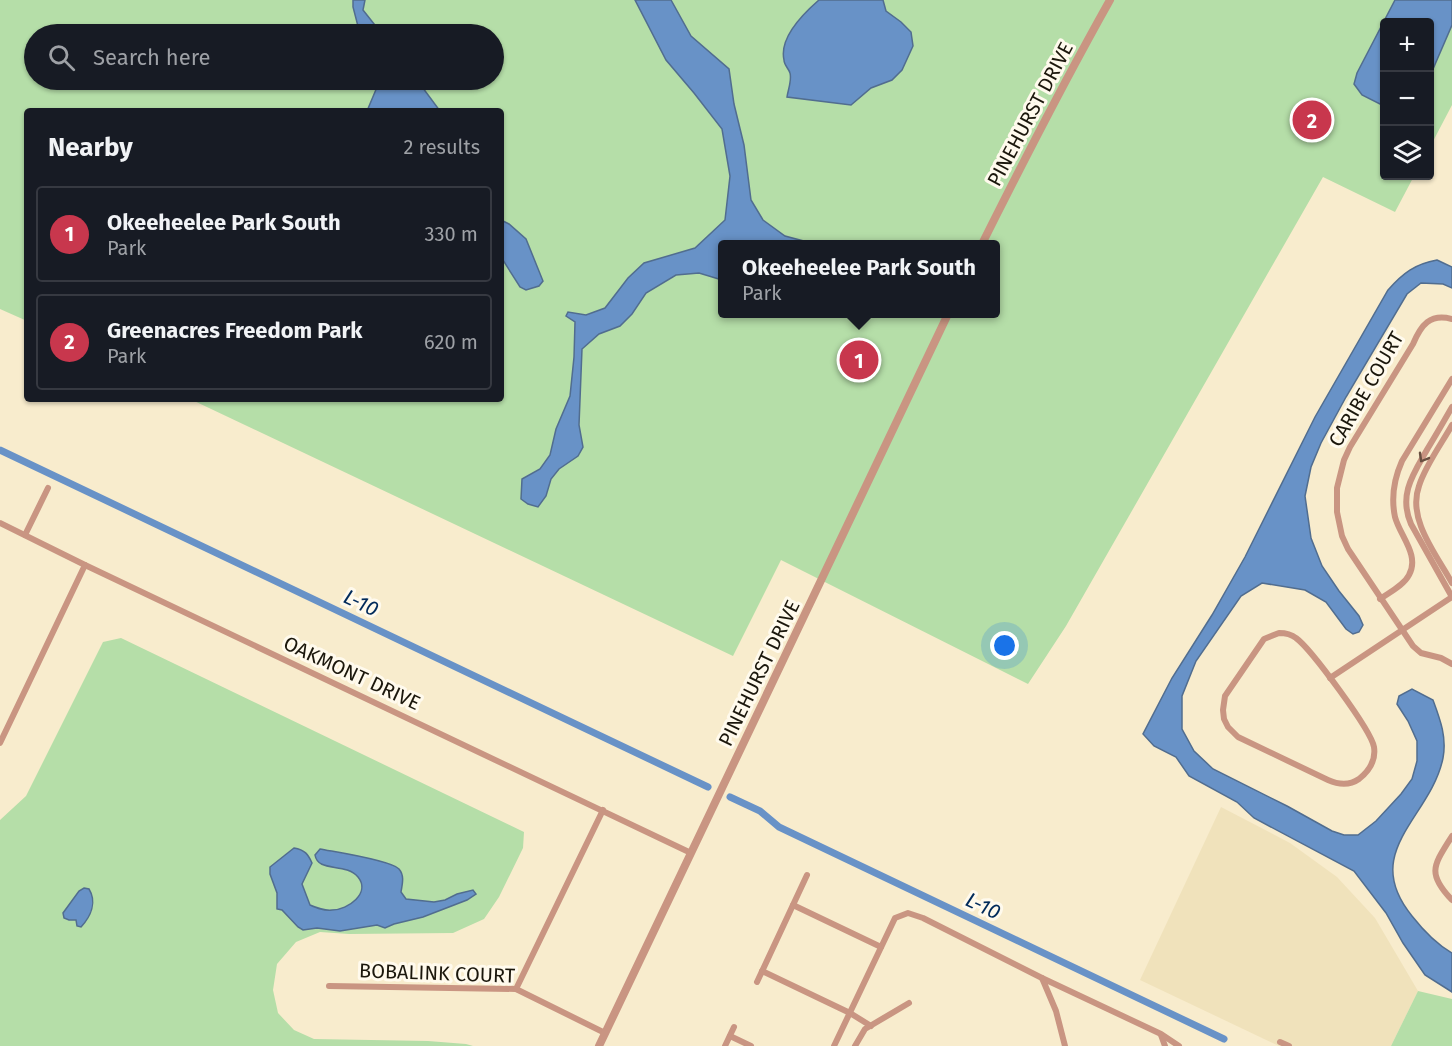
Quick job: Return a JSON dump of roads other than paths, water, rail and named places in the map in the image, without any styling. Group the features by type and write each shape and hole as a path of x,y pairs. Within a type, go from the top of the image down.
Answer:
{"street":[{"name":"PINEHURST DRIVE","path":"984,240 1056,98 1110,0"},
{"name":"PINEHURST DRIVE","path":"599,1046 946,318"},
{"name":"CARIBE COURT","path":"1452,319 1435,318 1426,322 1420,329 1350,447 1337,488 1342,536 1355,561 1413,646 1421,653 1442,658 1452,664"},
{"path":"1380,598 1405,581 1412,567 1411,553 1395,516 1393,493 1398,472 1452,379"},
{"path":"1330,678 1452,597 1412,524 1406,503 1413,475 1452,407"},
{"path":"1452,425 1421,479 1415,503 1421,528 1452,583"},
{"path":"25,535 48,488"},
{"name":"OAKMONT DRIVE","path":"0,523 691,853"},
{"path":"0,743 85,565"},
{"path":"1283,633 1297,638 1330,678 1360,721 1374,746 1371,765 1350,784 1338,784 1328,780 1243,739 1234,734 1224,719 1225,696 1264,639 1274,634 1283,633"},
{"path":"516,989 603,810"},
{"path":"1452,836 1437,861 1435,871 1439,886 1452,900"},
{"path":"757,982 807,875"},
{"path":"793,905 881,947"},
{"path":"834,1046 895,918 908,913 923,918 1161,1034 1179,1046"},
{"path":"762,971 850,1013 871,1026"},
{"path":"1042,978 1056,1011 1065,1046"},
{"name":"BOBALINK COURT","path":"329,986 516,989 605,1033"},
{"path":"855,1046 865,1029 909,1003"},
{"path":"725,1046 734,1027"},
{"path":"1161,1034 1165,1046"},
{"path":"730,1036 751,1046"},
{"path":"1280,1042 1289,1046"}],"water":[{"path":"353,0 365,0 363,10 374,24 357,24"},
{"path":"635,0 671,0 691,36 729,69 734,104 744,145 751,200 763,220 785,236 800,240 718,240 718,279 699,273 676,275 646,293 632,314 620,326 599,334 582,349 579,425 583,447 578,456 559,469 551,479 546,496 538,507 521,499 522,479 540,469 550,455 556,429 570,396 575,322 566,316 568,312 586,315 605,308 628,278 644,263 695,248 725,220 730,176 722,129 666,60"},
{"path":"819,0 883,0 886,11 911,32 913,46 902,70 892,80 871,88 851,105 787,97 790,76 784,62 785,43 800,19"},
{"path":"1395,0 1452,0 1452,25 1434,67 1434,18 1386,18"},
{"path":"1380,29 1380,104 1362,95 1354,84 1357,73"},
{"path":"376,90 424,90 438,108 368,108"},
{"path":"504,222 526,239 543,281 539,286 526,290 520,287 504,262"},
{"path":"1437,260 1452,267 1452,288 1443,284 1421,283 1407,294 1321,443 1311,467 1305,496 1311,538 1322,566 1359,616 1363,625 1359,632 1353,634 1346,629 1326,602 1305,590 1262,583 1241,596 1196,661 1182,696 1182,729 1194,751 1213,769 1332,831 1344,835 1358,835 1376,821 1412,779 1417,761 1417,741 1397,704 1399,696 1412,689 1433,700 1443,735 1443,758 1426,799 1403,835 1395,853 1393,872 1398,893 1412,916 1430,936 1452,953 1452,992 1425,975 1386,913 1354,871 1254,818 1237,802 1189,776 1176,757 1154,746 1143,734 1172,678 1245,557 1315,417 1388,290 1410,270"},
{"path":"294,848 306,853 312,863 302,884 310,905 321,909 332,910 345,907 356,900 362,889 358,877 353,872 321,864 315,855 320,849 394,866 402,875 401,892 406,899 434,902 473,890 476,894 467,900 423,917 385,928 377,925 340,931 317,928 303,930 282,910 277,909 277,893 270,874 270,867"},
{"path":"84,888 89,889 93,904 88,918 81,927 77,926 76,920 64,918 63,913 79,891"}],"waterway":[{"name":"L-10","path":"0,450 708,787"},
{"name":"L-10","path":"730,797 760,811 779,827 1224,1039"}],"place":[{"name":"Greenacres Freedom Park","path":"1312,120"},
{"name":"Okeeheelee Park South","path":"859,360"}]}
